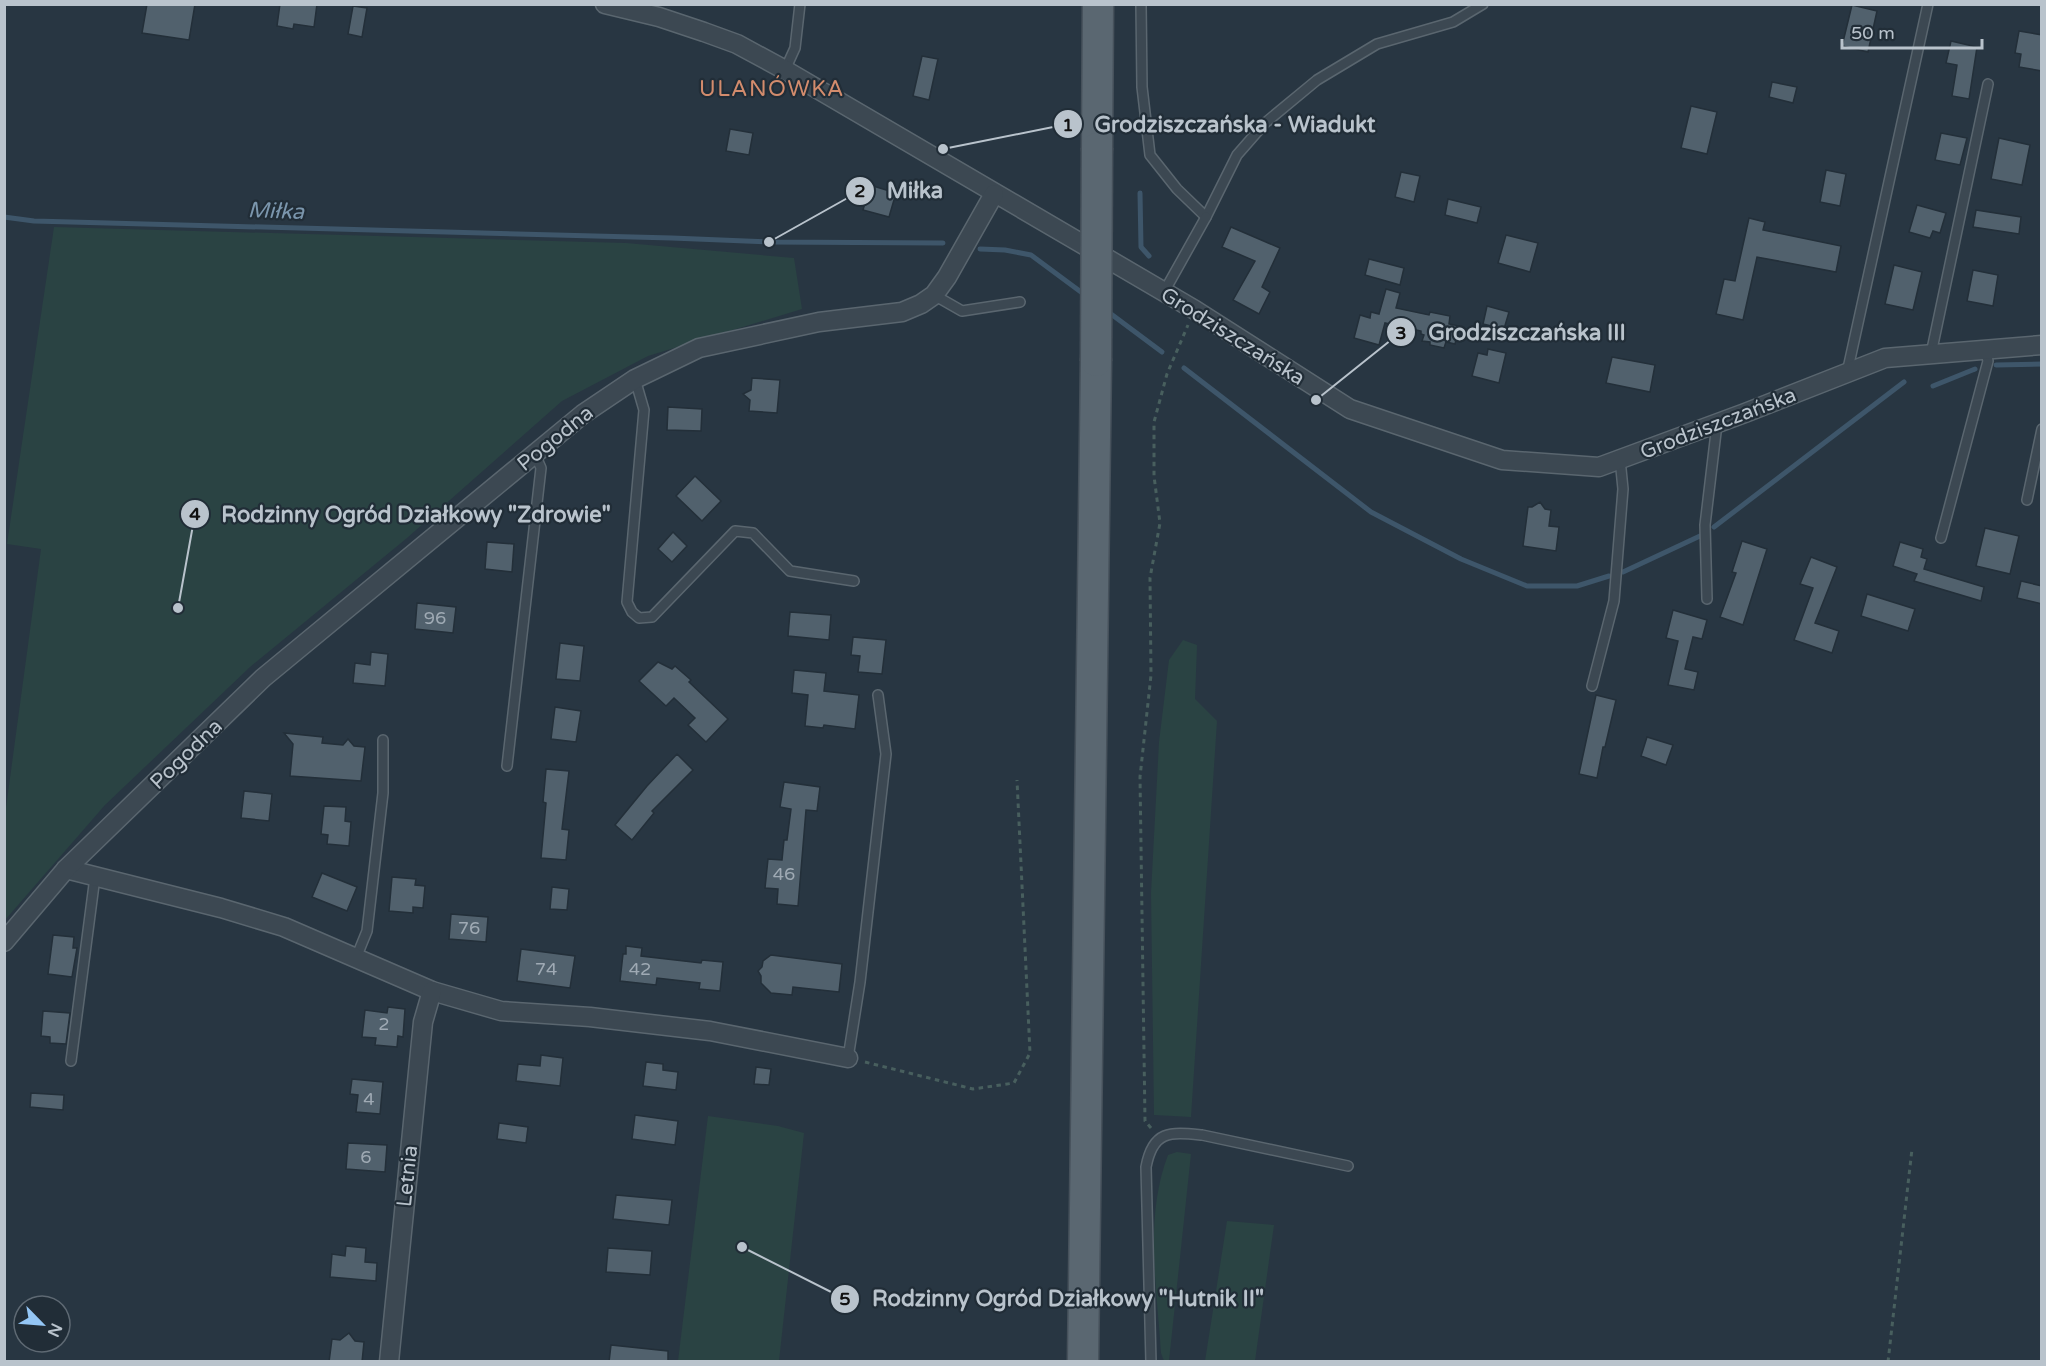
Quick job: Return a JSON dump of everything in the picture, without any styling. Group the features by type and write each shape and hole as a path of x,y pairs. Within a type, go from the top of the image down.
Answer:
{"main road":[{"path":"1083,1362 1096,361 1098,4"}],"street":[{"name":"Grodziszczańska","path":"604,4 659,17 737,44 1195,310 1350,410 1502,460 1599,467 1717,424 1885,358 2042,345"},
{"name":"Pogodna","path":"4,942 66,869 263,678 583,414 634,378 699,348 819,322 902,312 921,304 934,295 948,277 994,194"},
{"path":"66,869 221,908 284,927 432,991 501,1011 590,1017 710,1031 848,1058"},
{"name":"Letnia","path":"389,1362 423,1022 432,991"}],"lane":[{"path":"785,70 795,48 800,4"},
{"path":"1141,4 1142,87 1150,155 1177,189 1206,216"},
{"path":"1164,292 1237,155 1264,123 1317,80 1377,44 1453,22 1483,4"},
{"path":"1847,373 1928,4"},
{"path":"1931,354 1988,84"},
{"path":"934,295 962,311 1020,302"},
{"path":"1941,538 1988,361 1985,349"},
{"path":"634,378 644,410 627,602 632,612 639,618 652,616 735,531 753,533 790,571 854,581"},
{"path":"1707,599 1705,525 1717,424"},
{"path":"2027,500 2042,429"},
{"path":"507,765 541,468 535,454"},
{"path":"1592,686 1614,601 1623,489 1620,459"},
{"path":"848,1058 860,982 886,754 878,695"},
{"path":"356,958 367,931 382,793 383,740"},
{"path":"71,1061 95,877"},
{"path":"1151,1362 1146,1167 1149,1150 1160,1139 1168,1134 1178,1133 1202,1135 1348,1166"}],"path":[{"path":"1160,1139 1145,1121 1140,777 1151,675 1150,578 1160,523 1154,476 1154,422 1167,374 1195,310"},
{"path":"848,1058 973,1089 1014,1083 1030,1053 1017,780"},
{"path":"1888,1362 1912,1149"}],"green space":[{"path":"54,227 626,243 794,258 802,309 648,356 562,401 407,538 250,667 105,805 5,920 5,815 41,549 7,544"},
{"path":"1183,640 1197,645 1195,699 1217,721 1191,1117 1154,1115 1151,893 1159,742 1169,660"},
{"path":"708,1116 778,1126 804,1133 779,1361 678,1361"},
{"path":"1177,1152 1191,1154 1169,1361 1164,1361 1161,1353 1155,1278 1154,1228 1156,1203 1168,1155"},
{"path":"1227,1221 1274,1225 1255,1361 1205,1361"}],"building":[{"path":"147,4 195,4 189,40 142,33"},
{"path":"280,4 317,4 314,27 294,24 293,29 277,26"},
{"path":"1852,5 1877,11 1868,52 1842,46"},
{"path":"353,6 367,8 362,37 348,34"},
{"path":"2019,31 2042,35 2042,71 2019,67 2021,54 2015,53"},
{"path":"1951,41 1977,47 1969,99 1952,96 1957,65 1946,63"},
{"path":"922,56 938,59 929,100 913,96"},
{"path":"1772,82 1797,87 1793,103 1769,97"},
{"path":"1691,106 1717,112 1707,154 1681,148"},
{"path":"730,129 753,133 749,155 726,151"},
{"path":"1941,133 1967,138 1960,165 1935,160"},
{"path":"1999,138 2030,145 2022,185 1991,179"},
{"path":"1826,170 1846,174 1840,206 1820,202"},
{"path":"1401,172 1420,176 1414,202 1395,197"},
{"path":"870,185 896,193 889,217 863,210"},
{"path":"1448,199 1481,207 1477,223 1445,215"},
{"path":"1917,205 1946,213 1940,233 1933,231 1930,238 1909,232"},
{"path":"1976,210 2021,217 2019,234 1973,227"},
{"path":"1749,218 1765,222 1763,230 1841,246 1836,272 1757,257 1743,320 1716,314 1724,279 1735,281"},
{"path":"1231,227 1280,248 1262,287 1270,292 1259,314 1233,300 1255,261 1222,247"},
{"path":"1506,235 1538,243 1530,272 1498,263"},
{"path":"1369,259 1404,268 1400,285 1365,275"},
{"path":"1894,265 1922,272 1913,310 1885,304"},
{"path":"1973,270 1998,275 1993,306 1967,301"},
{"path":"1386,289 1400,293 1396,308 1429,315 1430,312 1450,316 1449,324 1459,326 1455,344 1446,342 1444,348 1430,345 1430,342 1422,341 1424,335 1421,331 1385,323 1379,345 1354,338 1360,315 1370,318 1371,312 1379,314"},
{"path":"1487,306 1509,312 1504,329 1483,324"},
{"path":"1488,349 1506,353 1499,383 1472,376 1478,353 1487,355"},
{"path":"1612,357 1655,365 1650,392 1606,383"},
{"path":"752,378 780,380 777,413 749,411 750,400 743,394 751,390"},
{"path":"668,407 702,409 701,431 667,430"},
{"path":"695,476 721,501 702,521 676,496"},
{"path":"1540,502 1545,509 1551,510 1549,526 1559,527 1556,551 1523,546 1528,507"},
{"path":"1985,528 2019,536 2010,574 1976,566"},
{"path":"673,532 687,546 672,562 658,549"},
{"path":"1742,541 1767,549 1743,625 1720,617 1736,573 1732,572"},
{"path":"487,542 514,544 512,572 485,569"},
{"path":"1900,542 1923,549 1921,557 1927,559 1924,569 1984,587 1981,601 1914,581 1917,574 1893,566"},
{"path":"1811,557 1837,567 1815,623 1839,631 1832,653 1794,640 1813,588 1800,584"},
{"path":"2021,581 2042,586 2042,604 2017,598"},
{"path":"1867,594 1915,609 1908,631 1861,616"},
{"path":"417,603 456,607 453,633 415,629"},
{"path":"1673,610 1707,620 1702,639 1693,637 1685,669 1698,672 1694,690 1668,685 1678,641 1666,638"},
{"path":"790,612 831,615 829,640 788,636"},
{"path":"853,637 886,640 882,674 858,672 860,656 851,655"},
{"path":"560,643 584,646 580,681 556,679"},
{"path":"371,652 388,654 385,686 353,683 355,663 370,665"},
{"path":"658,662 672,669 675,666 728,719 706,742 688,725 695,718 674,698 666,706 639,681"},
{"path":"794,670 826,673 824,691 859,695 855,729 824,725 823,728 805,726 808,695 792,693"},
{"path":"1596,695 1616,700 1597,778 1579,774"},
{"path":"555,707 581,711 576,742 551,739"},
{"path":"284,733 323,737 322,743 343,745 348,739 354,746 365,747 361,781 290,776 293,744"},
{"path":"1647,737 1673,745 1666,765 1641,756"},
{"path":"677,754 693,770 652,811 654,813 632,840 615,825"},
{"path":"546,769 569,771 562,829 569,830 566,860 541,858 546,803 543,802"},
{"path":"784,782 820,787 817,811 806,810 798,906 777,904 778,889 765,888 768,859 782,860 784,840 787,840 791,809 780,807"},
{"path":"244,791 272,794 269,821 241,818"},
{"path":"324,806 346,807 345,821 351,822 349,846 327,844 328,835 321,834"},
{"path":"322,873 357,887 347,911 312,897"},
{"path":"392,877 416,879 415,885 425,886 423,908 413,907 413,913 389,911"},
{"path":"552,887 569,889 567,910 550,909"},
{"path":"451,914 488,917 486,942 449,939"},
{"path":"53,935 74,937 73,948 77,948 72,977 48,974"},
{"path":"626,946 642,948 641,956 701,963 702,960 723,962 720,991 699,989 700,983 657,978 656,985 620,981"},
{"path":"521,949 575,956 570,988 517,981"},
{"path":"771,955 842,964 839,992 793,987 792,995 771,993 761,983 758,971 763,961"},
{"path":"388,1007 405,1009 403,1037 398,1036 397,1047 375,1045 376,1038 362,1037 365,1010 387,1013"},
{"path":"43,1011 70,1013 66,1044 50,1043 50,1037 41,1036"},
{"path":"541,1055 563,1058 560,1086 516,1081 518,1064 540,1066"},
{"path":"646,1062 663,1064 663,1070 678,1072 676,1090 643,1086"},
{"path":"756,1067 771,1069 769,1085 754,1084"},
{"path":"352,1079 383,1082 380,1114 356,1112 358,1095 350,1094"},
{"path":"31,1093 64,1095 63,1110 30,1107"},
{"path":"635,1115 678,1121 675,1145 632,1139"},
{"path":"499,1123 528,1127 526,1143 497,1139"},
{"path":"348,1143 387,1145 385,1172 346,1169"},
{"path":"616,1195 672,1200 669,1225 613,1219"},
{"path":"346,1246 366,1248 365,1262 377,1263 376,1281 330,1277 332,1254 345,1256"},
{"path":"608,1248 652,1251 650,1275 606,1272"},
{"path":"349,1333 355,1341 364,1342 362,1362 329,1362 332,1339 340,1340"},
{"path":"611,1345 668,1351 668,1362 609,1362"}],"waterway":[{"path":"1140,193 1141,247 1149,256"},
{"name":"Miłka","path":"4,217 34,221 769,242 943,243"},
{"path":"980,249 1005,250 1031,255 1085,295"},
{"path":"1107,311 1162,352"},
{"path":"1996,365 2042,364"},
{"path":"1184,368 1371,512 1461,559 1527,586 1577,586 1609,576"},
{"path":"1933,386 1975,369"},
{"path":"1714,527 1904,382"},
{"path":"1623,572 1700,536"}],"place":[{"name":"Grodziszczańska - Wiadukt","path":"943,149"},
{"name":"Miłka","path":"769,242"},
{"name":"Grodziszczańska III","path":"1316,400"},
{"name":"Rodzinny Ogród Działkowy \"Zdrowie\"","path":"178,608"},
{"name":"Rodzinny Ogród Działkowy \"Hutnik II\"","path":"742,1247"}],"district":[{"name":"ULANÓWKA","path":"772,88"}]}
